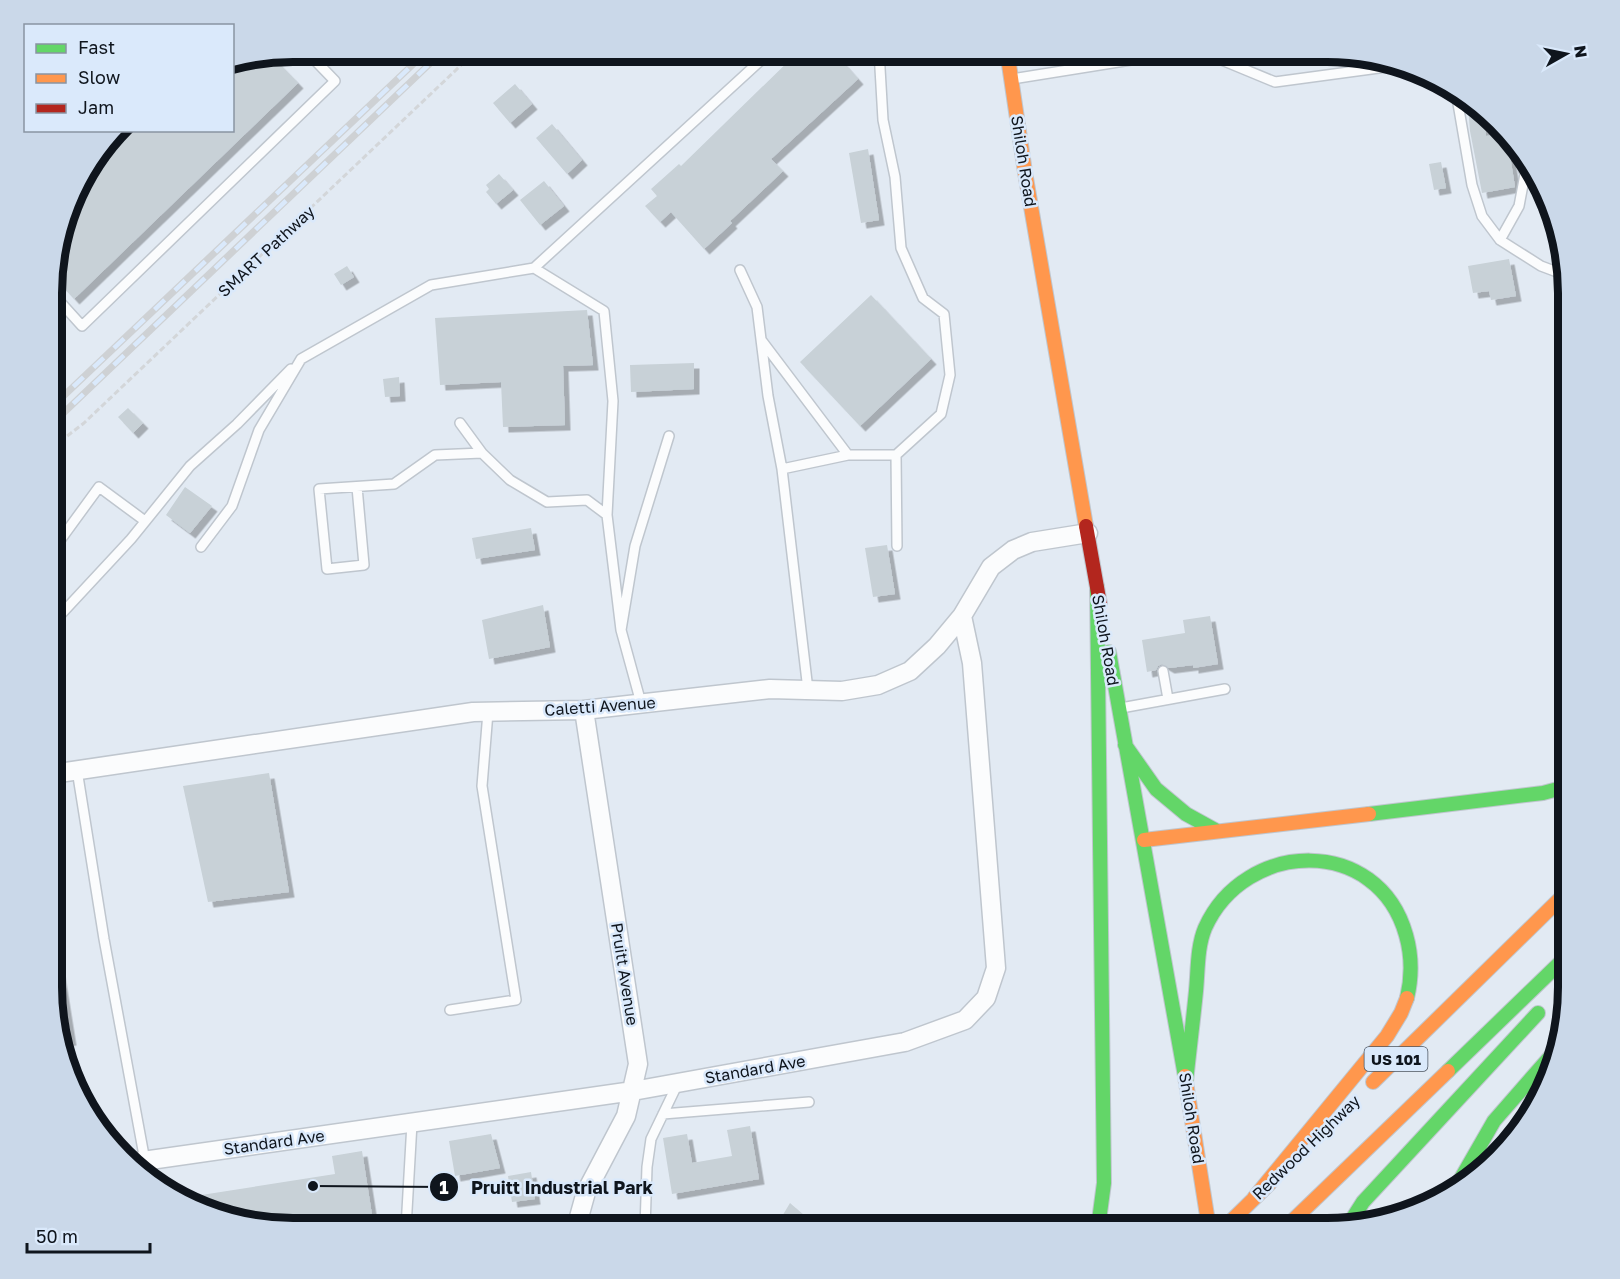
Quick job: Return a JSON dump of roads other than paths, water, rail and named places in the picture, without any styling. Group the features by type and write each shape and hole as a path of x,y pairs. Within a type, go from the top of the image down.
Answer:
{"main road":[{"name":"Shiloh Road","path":"1009,62 1097,587 1186,1082 1207,1218"},
{"path":"1097,587 1104,1183 1099,1218"},
{"path":"1125,746 1156,789 1186,814 1215,830"},
{"path":"1144,840 1543,793 1558,789"},
{"path":"1186,1082 1198,969 1205,930 1218,906 1232,889 1246,877 1267,867 1292,861 1316,861 1359,873 1389,898 1399,915 1413,966 1406,1003 1387,1036 1254,1198"},
{"name":"Redwood Highway","path":"1365,1090 1558,901"},
{"name":"US 101","path":"1295,1218 1558,966"},
{"path":"1354,1216 1363,1202 1550,999"},
{"path":"1464,1173 1494,1121 1546,1062"},
{"name":"Redwood Highway","path":"1234,1218 1348,1106"}],"street":[{"name":"Caletti Avenue","path":"62,772 449,716 488,712 584,710 770,689 842,691 878,685 909,671 937,646 962,616 991,567 1013,550 1032,542 1088,533"},
{"name":"Standard Ave","path":"142,1161 633,1091 905,1042 965,1020 986,998 996,968 972,663 962,616"},
{"name":"Pruitt Avenue","path":"579,1218 586,1192 626,1116 638,1064 584,710"}],"lane":[{"path":"62,304 82,326 335,81 317,62"},
{"path":"62,613 145,521 190,466 237,424 302,359 431,285 534,268 759,62"},
{"path":"782,469 848,455 896,455 941,414 950,375 944,314 923,298 900,248 895,177 883,120 880,62"},
{"path":"1011,79 1118,62"},
{"path":"1227,62 1275,82 1381,68"},
{"path":"1458,101 1472,185 1482,216 1500,240 1541,266 1558,272"},
{"path":"1500,240 1520,206 1525,174 1523,169"},
{"path":"534,268 604,311 613,401 607,515 621,630 641,703"},
{"path":"740,270 757,307 768,396 782,469 808,690"},
{"path":"761,339 848,455"},
{"path":"201,547 232,506 259,430 302,359"},
{"path":"460,423 482,453 510,480 547,502 586,500 607,515"},
{"path":"621,630 635,546 669,436"},
{"path":"357,487 364,565 327,569 319,489 394,484 435,454 482,453"},
{"path":"896,455 897,546"},
{"path":"62,537 99,487 145,521"},
{"path":"1163,671 1168,699"},
{"path":"1119,709 1225,688"},
{"path":"450,1010 516,1000 482,786 488,712"},
{"path":"77,770 136,1157"},
{"path":"645,1218 647,1167 651,1139 678,1083"},
{"path":"663,1114 809,1102"},
{"path":"407,1218 412,1123"}],"railway":[{"path":"62,397 415,62"},
{"path":"62,414 431,62"}],"place":[{"name":"Pruitt Industrial Park","path":"313,1186"}]}
